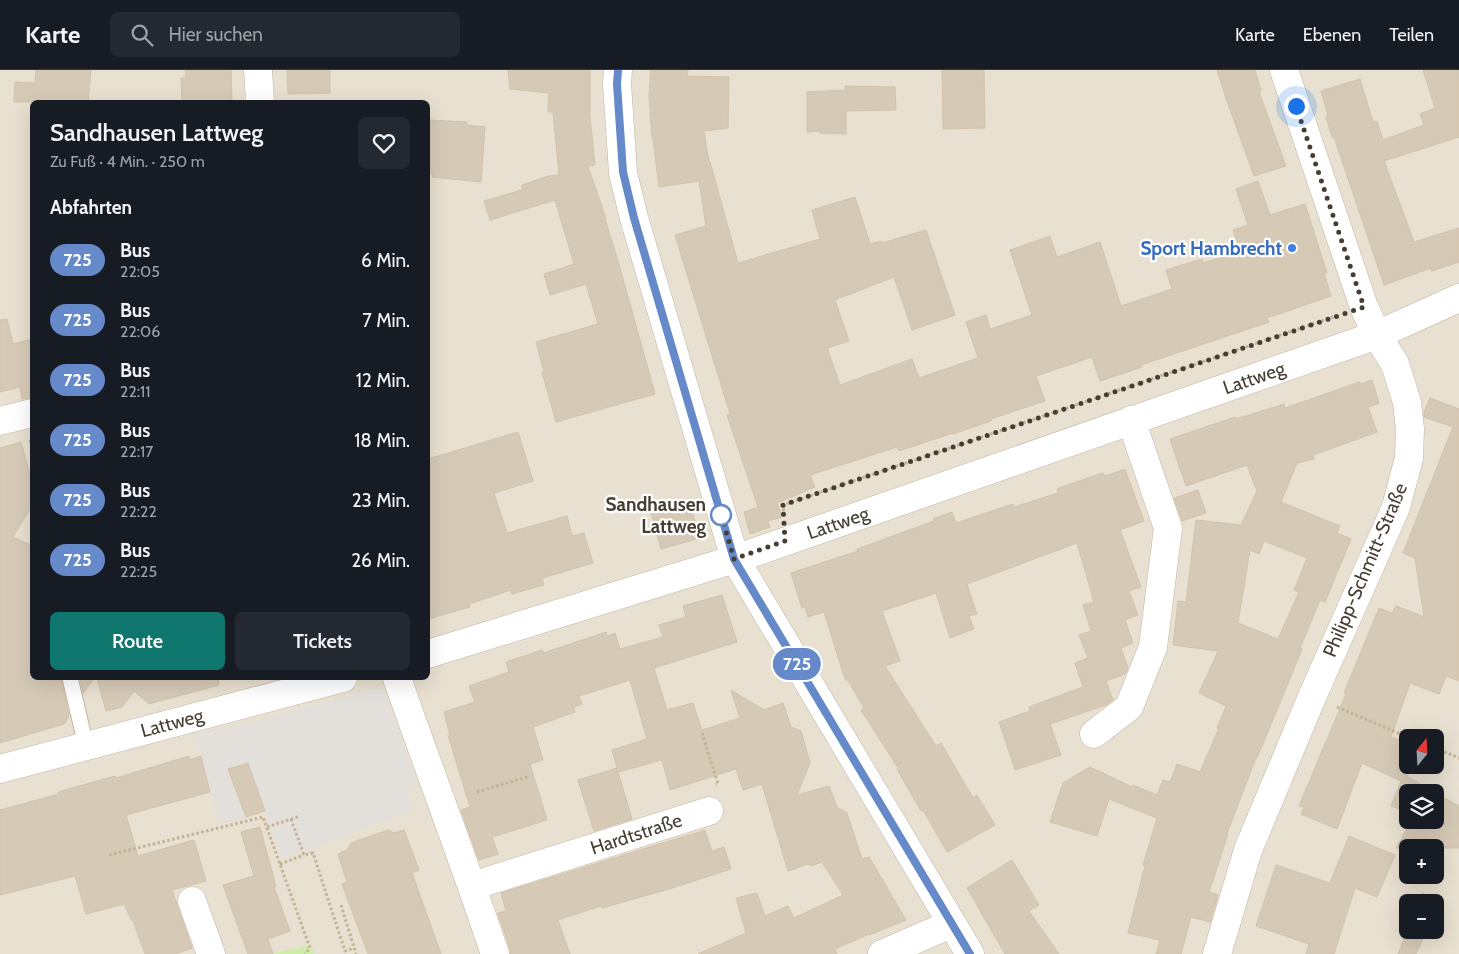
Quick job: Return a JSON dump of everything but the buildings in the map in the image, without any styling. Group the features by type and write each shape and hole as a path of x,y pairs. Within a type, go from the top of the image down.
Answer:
{"street":[{"path":"258,70 260,100"},
{"path":"618,70 617,84 623,172 634,218 734,559 970,954"},
{"name":"Philipp-Schmitt-Straße","path":"1217,954 1248,850 1312,696 1396,507 1409,458 1410,429 1407,402 1394,364 1377,336 1364,307 1284,70"},
{"name":"Lattweg","path":"430,653 734,559 1377,336 1459,298"},
{"path":"0,421 30,414"},
{"path":"1094,734 1129,707 1153,647 1168,528 1131,420"},
{"name":"Lattweg","path":"0,769 335,680"},
{"path":"398,680 495,954"},
{"name":"Hardtstraße","path":"472,886 709,811"},
{"path":"192,900 211,954"},
{"path":"882,954 952,924"}],"lane":[{"path":"70,680 86,746"}],"path":[{"path":"785,541 783,505 1364,307"},
{"path":"1312,696 1399,733"},
{"path":"702,733 718,784 701,790 709,811"},
{"path":"1444,752 1459,758"},
{"path":"477,792 530,776"},
{"path":"109,855 263,816 310,948 305,954"},
{"path":"267,827 300,816"},
{"path":"291,819 304,855"},
{"path":"280,864 313,853 345,951 354,948"},
{"path":"341,905 356,954"}],"shaded area":[{"path":"0,70 1459,70 1459,954 0,954"},
{"path":"378,688 384,692 418,787 408,791 414,810 281,859 247,763 228,769 246,817 219,824 195,735"}],"green space":[{"path":"311,945 314,954 272,954"}],"bus line":[{"name":"725","path":"618,70 617,84 623,172 634,218 734,559 970,954"}],"place":[{"name":"Sport Hambrecht","path":"1292,248"},
{"name":"Sandhausen Lattweg","path":"721,515"}],"route":[{"path":"721,515 720,511 734,559 785,541 783,505 1364,307 1296,106"}]}
